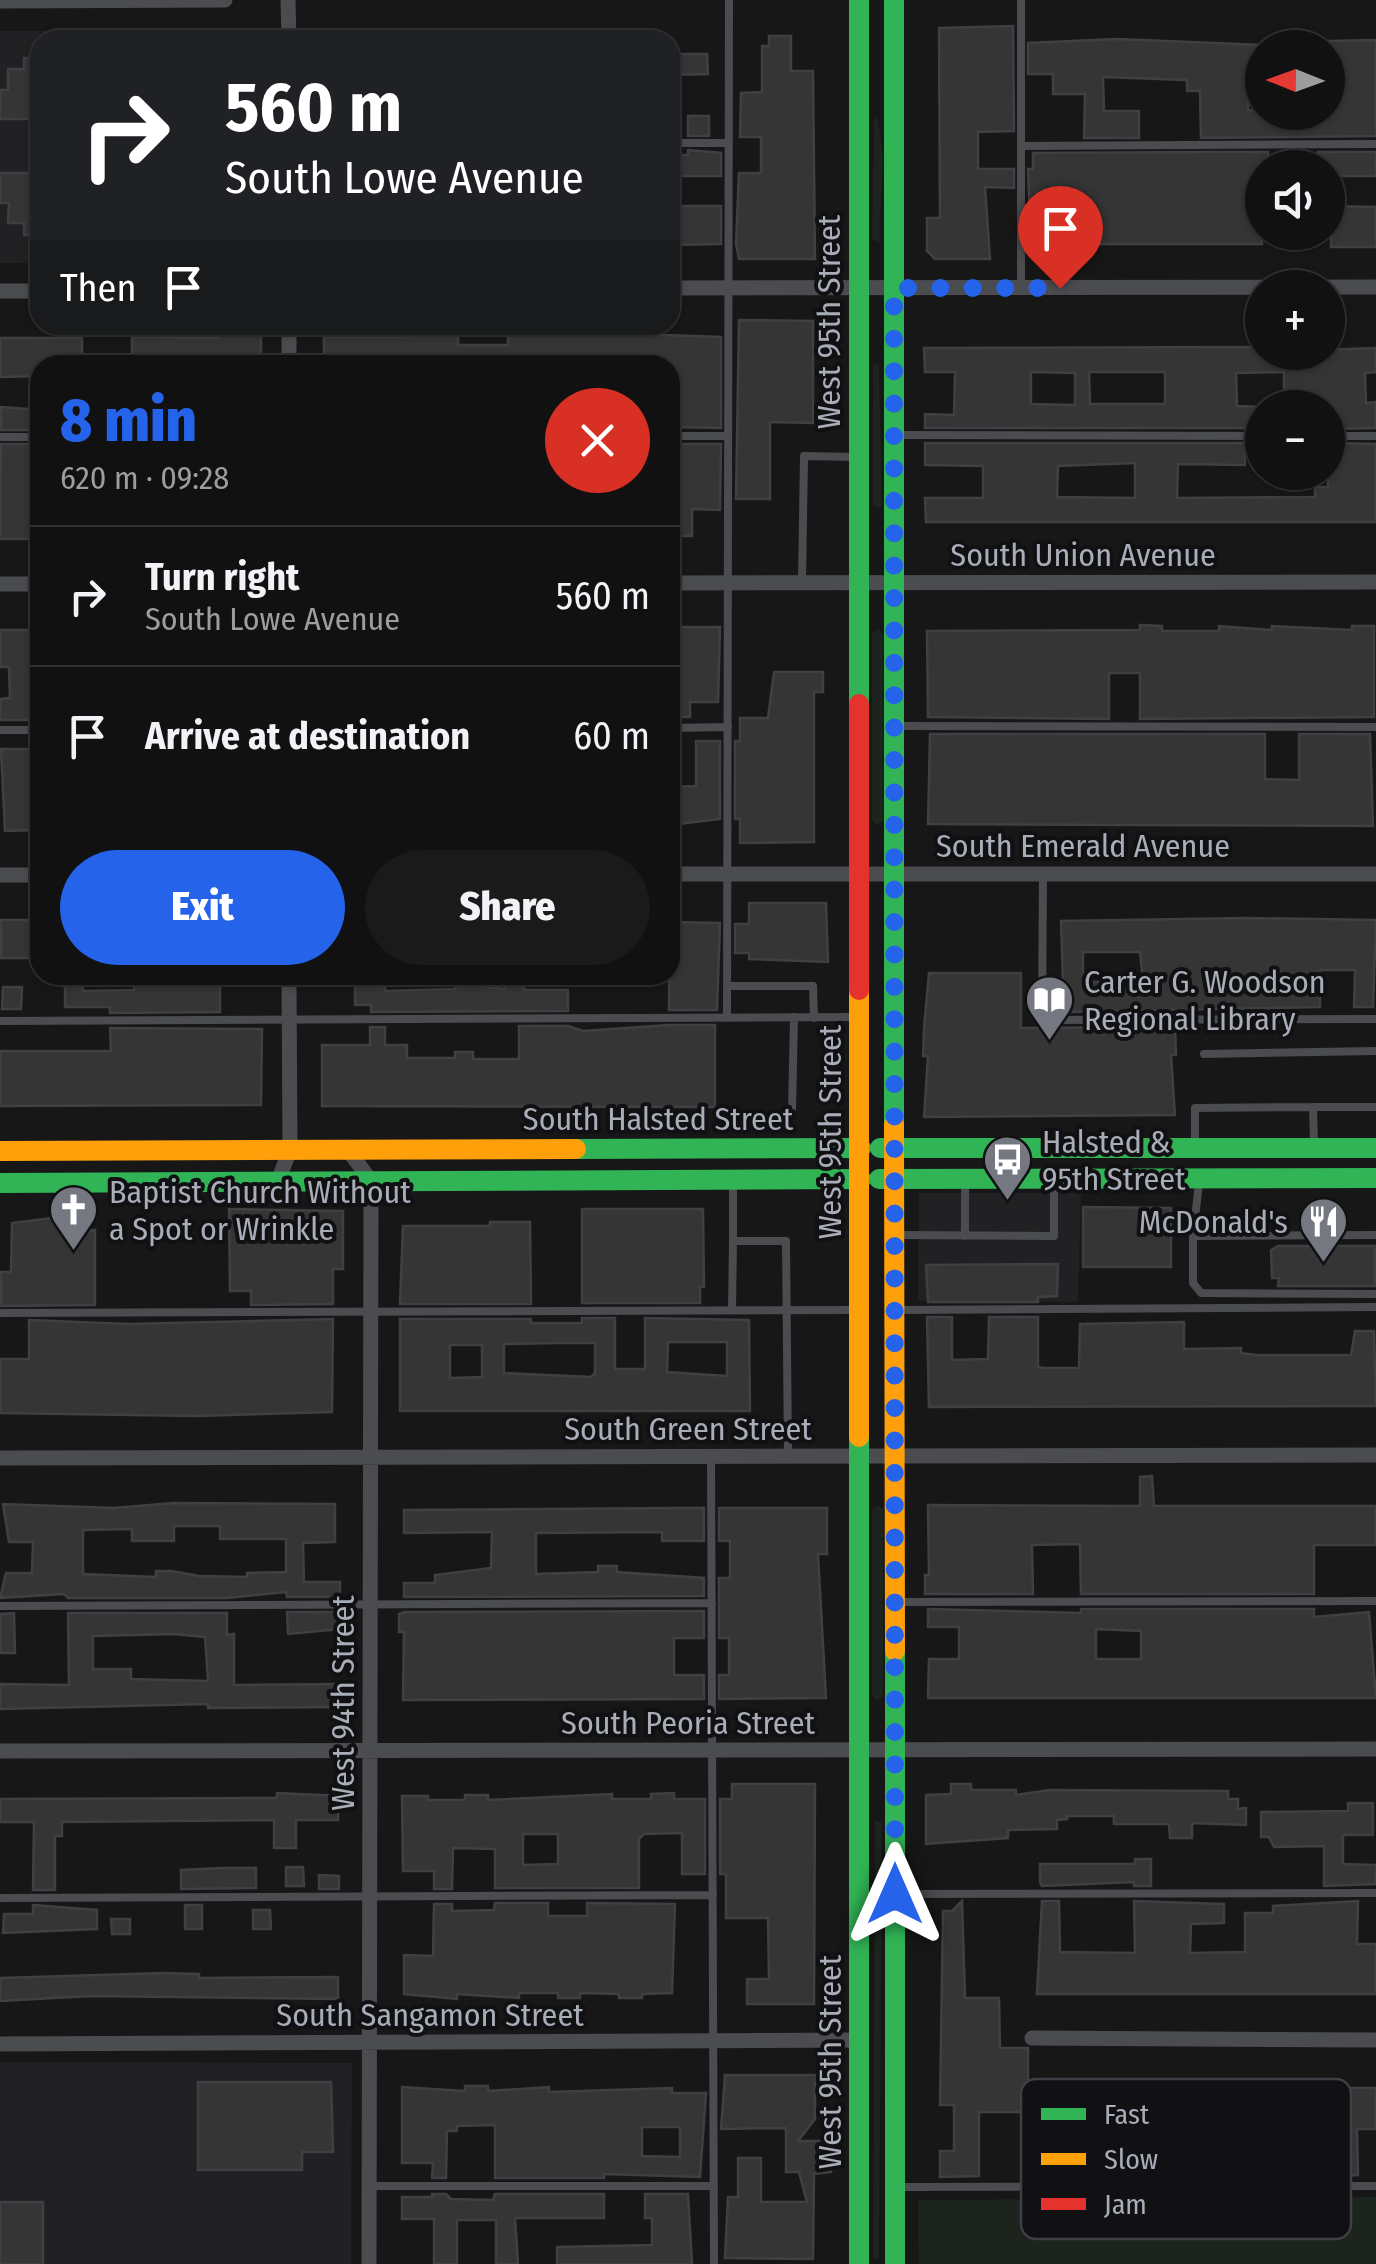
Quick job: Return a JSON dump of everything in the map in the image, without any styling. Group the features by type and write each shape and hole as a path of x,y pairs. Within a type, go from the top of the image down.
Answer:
{"main road":[{"name":"West 95th Street","path":"859,0 859,2264"},
{"name":"West 95th Street","path":"894,0 894,2264"},
{"name":"South Halsted Street","path":"0,1151 1376,1148"},
{"name":"South Halsted Street","path":"0,1182 1376,1178"}],"street":[{"path":"0,1 224,0"},
{"path":"288,0 288,30"},
{"path":"680,288 1376,288"},
{"path":"0,291 30,291"},
{"name":"South Union Avenue","path":"680,583 1376,582"},
{"path":"0,584 30,584"},
{"name":"South Emerald Avenue","path":"680,874 1376,874"},
{"path":"0,875 30,875"},
{"path":"278,1181 290,1150 290,985"},
{"path":"348,1150 371,1180"},
{"name":"West 94th Street","path":"370,2264 371,1180"},
{"name":"South Green Street","path":"0,1458 1376,1455"},
{"name":"South Peoria Street","path":"0,1751 1376,1749"},
{"path":"1032,2038 1376,2040"},
{"name":"South Sangamon Street","path":"0,2044 860,2040"}],"lane":[{"path":"727,1018 729,0"},
{"path":"1021,0 1021,288"},
{"path":"680,144 729,143"},
{"path":"1021,146 1376,144"},
{"path":"894,435 1245,436"},
{"path":"680,436 728,436"},
{"path":"1345,436 1376,436"},
{"path":"0,437 30,437"},
{"path":"802,582 804,456 859,457"},
{"path":"894,726 1376,727"},
{"path":"680,728 728,727"},
{"path":"0,730 30,730"},
{"path":"1043,874 1042,1020 1376,1019"},
{"path":"727,986 813,986 814,1018"},
{"path":"792,1111 794,1018"},
{"path":"0,1021 860,1018"},
{"path":"1204,1054 1376,1051"},
{"path":"1313,1107 1314,1148"},
{"path":"1196,1147 1194,1108 1376,1107"},
{"path":"1200,1178 1193,1236 1193,1283 1201,1293 1376,1294"},
{"path":"964,1179 966,1236"},
{"path":"894,1235 1054,1236 1054,1179"},
{"path":"732,1310 733,1180"},
{"path":"1193,1236 1376,1235"},
{"path":"733,1242 786,1241 788,1456"},
{"path":"894,1310 1376,1307"},
{"path":"0,1313 860,1310"},
{"path":"711,1456 714,2264"},
{"path":"894,1602 1376,1602"},
{"path":"0,1606 712,1603"},
{"path":"895,1894 1376,1893"},
{"path":"0,1898 713,1895"},
{"path":"370,2186 714,2186"},
{"path":"1351,2186 1376,2186"},
{"path":"894,2187 1021,2187"}],"shaded area":[{"path":"0,31 30,31 30,263 0,263"},
{"path":"874,117 878,120 883,158 879,243 872,238"},
{"path":"879,363 879,508 873,505 873,366"},
{"path":"878,629 883,634 883,821 877,825 872,821 872,633"},
{"path":"919,1193 1081,1193 1078,1302 918,1301"},
{"path":"878,1505 883,1509 883,1696 877,1700 872,1696 872,1509"},
{"path":"875,1820 882,1823 879,2260 873,2257"},
{"path":"0,2062 352,2063 351,2264 0,2264"},
{"path":"1351,2197 1376,2197 1376,2264 919,2264 918,2200 1021,2199 1021,2239 1351,2239"}],"building":[{"path":"1013,26 1014,131 978,132 978,169 1014,169 1014,188 985,187 990,259 935,259 927,251 927,218 940,218 939,28"},
{"path":"769,36 791,36 791,71 813,71 815,259 739,259 739,173 761,173 761,137 740,137 741,93 762,92 762,46 769,46"},
{"path":"1117,39 1245,44 1245,130 1345,130 1345,41 1376,40 1376,136 1201,138 1200,91 1187,91 1187,80 1103,77 1104,111 1139,111 1139,138 1084,138 1085,94 1053,94 1053,74 1028,74 1028,43"},
{"path":"680,54 707,54 708,74 680,75"},
{"path":"24,58 30,58 30,119 0,119 0,90 8,90 8,69 24,69"},
{"path":"688,116 709,116 709,136 688,136"},
{"path":"688,150 721,153 721,176 680,176 680,155 688,155"},
{"path":"1245,152 1245,244 1031,244 1028,169 1033,169 1033,153"},
{"path":"1345,152 1376,152 1376,176 1345,176"},
{"path":"0,173 30,173 30,235 24,235 24,223 8,223 9,203 0,203"},
{"path":"680,206 721,206 721,244 680,245"},
{"path":"1345,206 1376,207 1376,247 1345,247"},
{"path":"739,320 813,321 813,423 770,422 770,499 736,499"},
{"path":"261,336 261,355 132,355 132,337"},
{"path":"458,336 458,345 508,345 508,336 721,337 721,428 680,427 680,355 324,355 324,337"},
{"path":"0,338 82,338 82,355 30,355 30,376 0,377"},
{"path":"1245,347 1245,370 1345,370 1345,349 1376,348 1376,372 1365,373 1366,403 1376,402 1376,428 1345,429 1345,390 1284,390 1284,372 1236,373 1237,406 1245,406 1244,428 925,428 925,414 954,415 955,372 925,372 924,348","holes":["1031,372 1075,373 1075,405 1031,404","1089,372 1165,372 1165,404 1090,404"]},
{"path":"1,407 30,409 30,430 1,430"},
{"path":"925,443 1245,443 1245,465 1178,464 1177,498 1315,497 1315,490 1345,490 1345,443 1376,444 1376,522 926,522 925,498 983,498 983,466 925,465","holes":["1135,463 1135,498 1057,497 1058,466"]},
{"path":"1,444 30,444 30,539 0,539"},
{"path":"680,444 721,444 720,510 692,509 692,536 680,536"},
{"path":"1140,625 1162,626 1162,631 1219,631 1219,626 1352,630 1352,626 1374,626 1374,717 1140,719 1140,673 1109,673 1109,719 928,717 927,631 1140,630"},
{"path":"680,627 720,627 718,702 690,702 690,717 680,717"},
{"path":"0,630 30,630 30,720 0,720 0,699 10,698 9,667 0,667"},
{"path":"774,672 823,672 823,692 814,692 814,842 740,843 740,819 735,819 735,741 740,741 740,718 768,718"},
{"path":"930,734 1265,734 1265,779 1299,780 1299,734 1370,734 1373,826 928,824"},
{"path":"696,741 720,741 720,819 680,824 680,787 696,786"},
{"path":"1,749 30,749 30,830 5,831"},
{"path":"749,903 826,903 828,962 749,959 749,953 735,953 735,924 749,924"},
{"path":"1,920 30,920 30,958 1,958"},
{"path":"1376,920 1373,1007 1354,1007 1355,970 1320,970 1320,1007 1064,1012 1061,921","holes":["1083,952 1140,952 1144,990 1107,989 1107,982 1083,982"]},
{"path":"680,922 720,923 717,1010 669,1010 669,985 680,985"},
{"name":"Carter G. Woodson Regional Library","path":"929,973 1021,973 1021,1028 1175,1027 1176,1055 1171,1055 1175,1115 924,1117 928,1056 923,1056"},
{"path":"220,985 220,1012 110,1013 110,1007 65,1007 65,986 83,986 83,991 134,990 134,986"},
{"path":"355,985 385,985 385,991 455,989 455,985 505,989 505,985 524,985 524,990 568,990 568,1011 371,1012 371,1005 355,1005"},
{"path":"3,987 22,987 21,1009 2,1009"},
{"path":"715,1025 715,1107 322,1106 322,1045 370,1045 370,1027 385,1027 385,1045 407,1045 407,1058 455,1058 455,1052 473,1052 473,1059 519,1059 519,1026 568,1026 583,1031"},
{"path":"110,1028 262,1029 261,1105 0,1106 0,1051 111,1051"},
{"path":"1083,1207 1171,1208 1171,1267 1083,1267"},
{"path":"229,1209 343,1211 343,1269 333,1269 333,1304 251,1305 251,1291 230,1291"},
{"path":"582,1209 703,1209 704,1287 700,1287 700,1303 582,1303"},
{"path":"52,1211 85,1211 85,1231 95,1230 95,1305 1,1306 1,1272 11,1272 12,1223 52,1218"},
{"path":"490,1222 530,1222 531,1304 400,1304 403,1226 490,1226"},
{"name":"McDonald's","path":"1278,1246 1375,1246 1375,1286 1278,1286 1279,1278 1272,1278 1271,1250"},
{"path":"1058,1264 1057,1296 1038,1297 1038,1302 928,1302 926,1265"},
{"path":"927,1317 952,1317 952,1360 988,1359 989,1317 1038,1317 1038,1367 1043,1368 1079,1368 1080,1324 1184,1322 1184,1349 1241,1348 1241,1353 1256,1355 1351,1355 1355,1331 1374,1331 1376,1406 929,1407"},
{"path":"582,1318 615,1318 615,1369 645,1369 645,1318 749,1320 750,1411 400,1411 400,1319 582,1323","holes":["668,1342 727,1342 727,1376 667,1372","595,1343 595,1373 591,1377 504,1373 504,1344","450,1345 482,1345 482,1377 450,1378"]},
{"path":"333,1319 332,1412 197,1416 0,1413 0,1359 29,1359 29,1320 128,1324"},
{"path":"1152,1476 1154,1506 1376,1506 1376,1545 1314,1545 1314,1594 1081,1594 1080,1544 1032,1545 1033,1594 925,1594 925,1575 929,1575 928,1505 1140,1506 1140,1477"},
{"path":"174,1503 335,1504 335,1542 303,1543 304,1582 340,1582 340,1597 287,1597 286,1592 227,1598 68,1598 64,1594 0,1598 6,1573 32,1573 33,1542 9,1542 3,1504 114,1508","holes":["174,1526 220,1526 220,1539 286,1539 286,1572 247,1573 247,1577 172,1571 156,1571 156,1577 83,1574 83,1530 132,1529 132,1541 174,1541"]},
{"path":"704,1508 704,1541 662,1541 662,1532 536,1533 536,1574 598,1572 598,1566 617,1566 617,1572 704,1578 704,1596 404,1597 404,1583 435,1583 435,1575 491,1568 492,1532 404,1533 404,1510"},
{"path":"719,1508 827,1508 827,1554 818,1554 826,1698 719,1699 719,1675 729,1675 729,1638 719,1638 719,1578 730,1578 730,1541 719,1541"},
{"path":"928,1609 1081,1613 1081,1609 1314,1609 1314,1617 1369,1612 1376,1698 928,1698 929,1659 959,1659 959,1627 928,1627","holes":["1096,1629 1141,1631 1141,1659 1096,1659"]},
{"path":"704,1611 704,1638 674,1638 674,1675 704,1675 704,1699 403,1700 404,1632 399,1632 399,1614 404,1612"},
{"path":"287,1612 341,1612 340,1629 288,1634"},
{"path":"14,1613 15,1653 0,1653 0,1614"},
{"path":"68,1613 227,1613 227,1635 234,1634 234,1685 338,1684 339,1707 208,1708 208,1704 0,1709 0,1684 69,1685","holes":["93,1636 205,1637 208,1681 131,1679 131,1669 93,1669"]},
{"path":"732,1784 815,1784 814,2004 747,2004 747,1979 769,1979 768,1918 726,1918 726,1874 720,1874 720,1799 732,1799"},
{"path":"951,1784 971,1784 971,1790 1016,1790 1016,1795 1049,1790 1228,1791 1228,1799 1238,1799 1238,1809 1246,1808 1246,1825 1192,1823 1192,1838 1170,1838 1169,1824 1114,1824 1114,1816 1067,1816 1057,1820 1057,1829 1008,1830 1008,1838 926,1844 926,1795 951,1794"},
{"path":"277,1793 339,1796 338,1820 296,1820 296,1848 274,1848 274,1820 62,1822 62,1836 55,1836 55,1890 33,1890 34,1822 0,1822 0,1799 277,1798"},
{"path":"674,1793 674,1799 705,1799 705,1874 682,1874 682,1833 644,1834 639,1839 639,1888 495,1888 495,1849 453,1848 452,1889 434,1889 434,1871 403,1871 402,1796 465,1800 465,1795 488,1795 488,1800 612,1794 612,1799 651,1799 651,1794","holes":["523,1834 558,1834 558,1864 523,1865"]},
{"path":"1348,1803 1373,1803 1373,1835 1343,1835 1343,1864 1376,1865 1376,1884 1324,1886 1324,1846 1274,1847 1269,1837 1261,1837 1261,1812 1348,1811"},
{"path":"1135,1859 1151,1859 1151,1886 1134,1886 1134,1882 1042,1886 1040,1882 1040,1864 1135,1864"},
{"path":"286,1867 303,1867 304,1886 286,1886"},
{"path":"256,1868 256,1888 181,1889 181,1870"},
{"path":"319,1875 339,1876 339,1889 319,1889"},
{"path":"962,1901 965,1998 999,1998 1000,2048 1028,2048 1028,2079 1021,2079 1021,2112 979,2112 979,2176 940,2177 940,2151 954,2151 954,2105 940,2105 943,1911 952,1911"},
{"path":"1042,1901 1059,1901 1060,1952 1135,1953 1134,1901 1224,1904 1224,1923 1191,1924 1190,1953 1245,1952 1245,1913 1273,1913 1273,1906 1358,1901 1357,1944 1376,1944 1376,1994 1037,1994"},
{"path":"495,1903 548,1903 548,1916 587,1916 587,1903 675,1904 672,1993 642,1994 642,1998 580,1993 580,1998 558,1998 558,1993 519,1993 519,1998 457,1994 457,1999 404,1994 404,1955 433,1956 434,1904 452,1904 452,1911 494,1910"},
{"path":"33,1905 97,1910 97,1929 3,1933 4,1914 33,1914"},
{"path":"185,1905 202,1905 202,1929 185,1929"},
{"path":"253,1910 270,1910 271,1929 253,1929"},
{"path":"111,1919 130,1919 130,1934 112,1934"},
{"path":"199,1974 199,1978 338,1977 338,1999 91,1996 0,2001 0,1978"},
{"path":"725,2075 815,2075 815,2119 798,2141 831,2141 831,2172 814,2174 813,2259 725,2258 728,2197 738,2197 738,2158 761,2158 761,2202 807,2202 799,2172 786,2172 786,2128 721,2129"},
{"path":"198,2082 331,2082 333,2152 302,2152 302,2170 198,2170"},
{"path":"465,2086 488,2086 488,2091 549,2087 549,2092 672,2088 672,2093 706,2093 700,2177 604,2174 604,2178 495,2178 495,2125 457,2126 457,2131 447,2131 446,2178 432,2178 433,2163 402,2163 402,2087 465,2091","holes":["642,2127 680,2127 680,2157 642,2156"]},
{"path":"1351,2088 1376,2088 1376,2129 1357,2129 1358,2175 1351,2175"},
{"path":"446,2194 451,2199 493,2200 495,2194 604,2194 604,2218 515,2218 518,2264 496,2264 496,2220 457,2220 457,2264 434,2264 434,2219 402,2219 402,2197"},
{"path":"645,2194 688,2194 692,2264 557,2264 557,2247 652,2245 652,2218 645,2218"},
{"path":"0,2202 43,2202 43,2264 0,2264"}],"traffic: fast":[{"path":"859,0 859,704"},
{"path":"894,0 894,1124"},
{"path":"576,1149 861,1148"},
{"path":"880,1148 1376,1148"},
{"path":"879,1179 1376,1178"},
{"path":"0,1183 861,1179"},
{"path":"859,1437 859,2264"},
{"path":"895,1651 895,2264"}],"traffic: slow":[{"path":"859,990 859,1437"},
{"path":"894,1124 895,1651"},
{"path":"0,1151 576,1149"}],"traffic: jam":[{"path":"859,704 859,990"}],"place":[{"name":"Carter G. Woodson Regional Library","path":"1049,1042"},
{"name":"Halsted & 95th Street","path":"1007,1202"},
{"name":"Baptist Church Without a Spot or Wrinkle","path":"74,1252"},
{"name":"McDonald's","path":"1323,1264"}],"route":[{"path":"895,1894 894,288 1060,288"}]}
